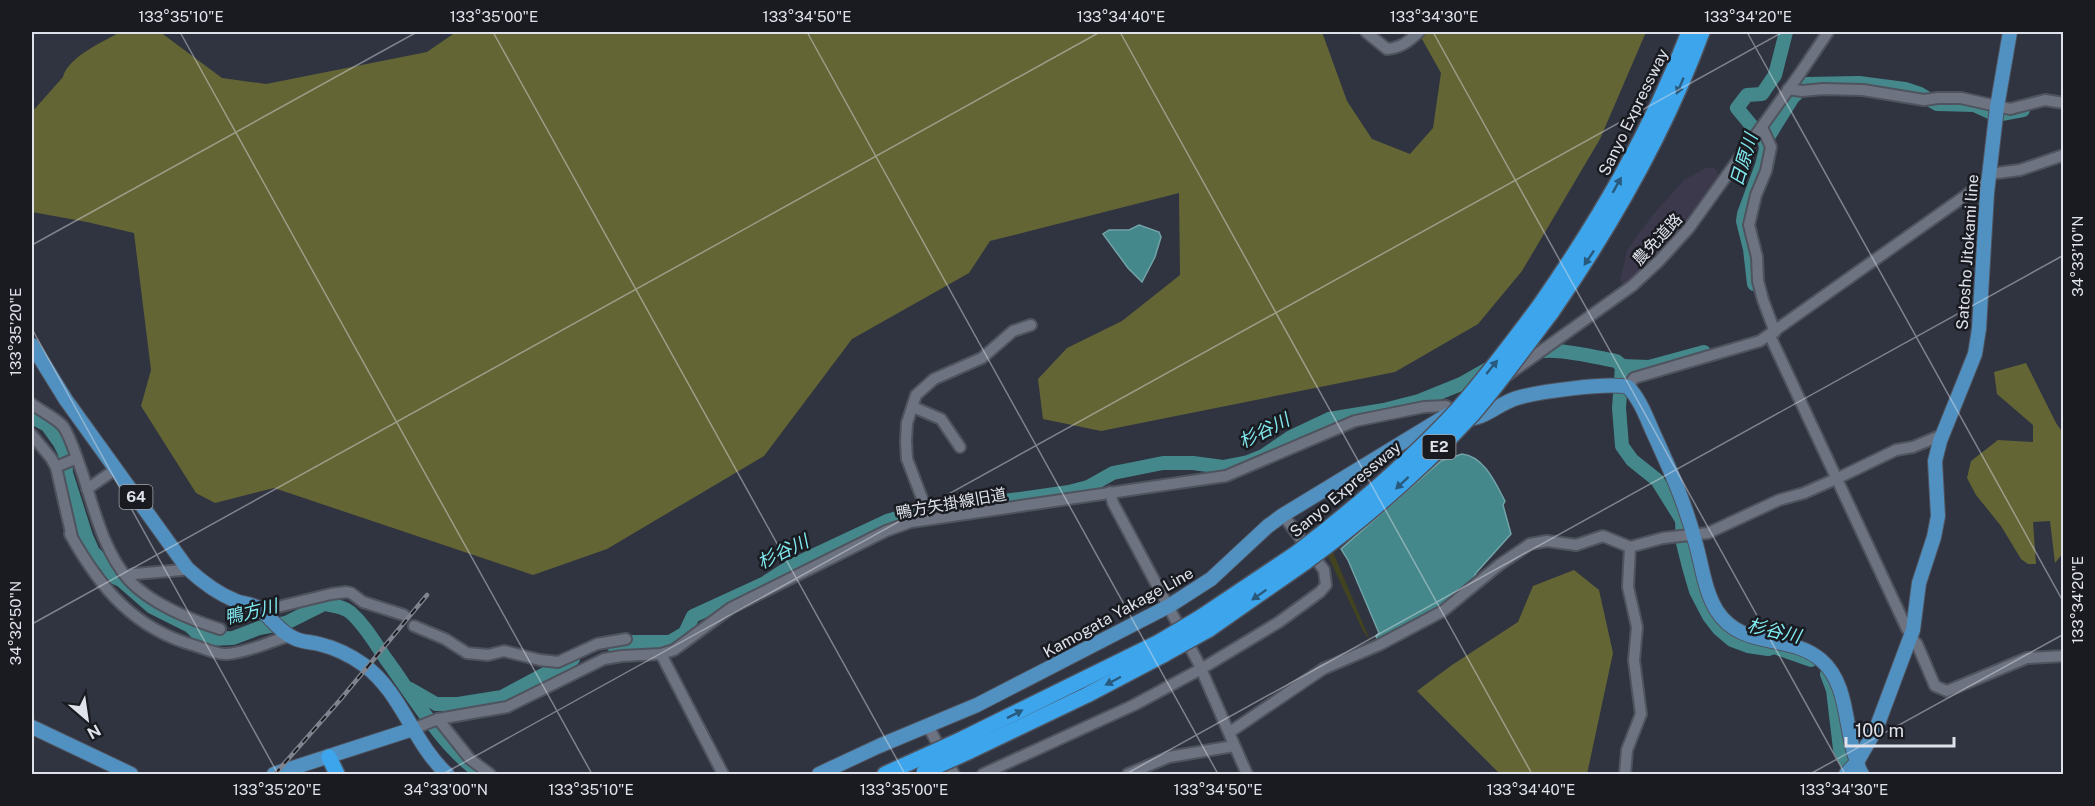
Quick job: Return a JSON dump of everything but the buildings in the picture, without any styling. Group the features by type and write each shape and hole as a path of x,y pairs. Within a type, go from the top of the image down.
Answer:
{"highway":[{"name":"Sanyo Expressway","path":"885,774 921,769 965,746 1087,695 1205,623 1302,556 1349,530 1398,488 1464,423 1501,380 1546,309 1617,187 1652,120 1689,32"},
{"name":"Sanyo Expressway","path":"1546,309 1592,254 1629,192 1663,126 1702,32"},
{"path":"328,774 329,757"},
{"path":"329,757 337,774"}],"main road":[{"name":"Satosho Jitokami line","path":"1855,769 1876,729 1912,634 1919,583 1934,537 1938,516 1935,461 1942,435 1975,354 1982,305 1983,249 1996,112 2010,32"},
{"name":"64","path":"32,345 79,418 187,568 204,584 221,595 241,603 254,605 287,635 334,648 365,665 386,686 416,728 432,759 447,774"},
{"path":"1507,376 1505,384 1507,391 1516,398"},
{"path":"1453,411 1460,417 1471,419 1516,398 1535,394 1623,386 1640,406 1677,483 1683,499 1688,536 1716,610 1738,632 1790,645 1821,659 1833,673 1842,700 1855,769"},
{"name":"Kamogata Yakage Line","path":"819,774 1001,694 1169,606 1211,579 1283,515 1453,411"},
{"path":"32,727 131,774"},
{"path":"274,774 416,728"}],"street":[{"path":"1366,32 1387,49 1406,43 1419,32"},
{"name":"農免道路","path":"1453,411 1529,361 1632,286 1659,261 1689,228 1795,90 1828,32"},
{"path":"1795,90 1863,90 1928,99 1961,98 1996,112 2045,100 2064,103"},
{"path":"1762,133 1771,147 1749,225 1757,257 1762,300 1773,334 1935,687 1947,691 2027,658 2064,657"},
{"path":"1623,386 1634,378 1760,341 1773,334 1989,177 2020,170 2064,155"},
{"path":"926,514 907,459 908,423 916,395 934,379 982,358 1013,331 1032,325"},
{"path":"32,404 63,426 77,458 106,541 127,578 169,607 195,621 220,629"},
{"path":"913,406 940,419 960,447"},
{"name":"鴨方矢掛線旧道","path":"416,728 436,719 507,707 604,659 674,651 731,608 885,531 926,514 1226,476 1355,421 1424,407 1446,406 1453,411"},
{"path":"1424,407 1432,413 1433,424"},
{"path":"63,426 79,418"},
{"path":"32,435 58,467 72,537 70,534 84,558 120,605 158,633 224,654 249,651 287,635"},
{"path":"1230,732 1323,669 1379,645 1443,611 1499,565 1530,544 1547,541 1576,545 1603,536 1630,547 1663,538 1714,531 1779,500 1804,493 1838,478 1896,450 1913,447 1942,435"},
{"path":"58,467 77,458"},
{"path":"87,489 116,469"},
{"path":"1110,492 1113,503 1201,669 1247,774"},
{"path":"983,774 1134,705 1201,669 1279,622 1320,592 1326,585 1324,570 1283,515"},
{"path":"1625,774 1627,750 1641,714 1634,660 1637,627 1628,587 1630,547"},
{"path":"127,578 134,574 187,568"},
{"path":"264,614 331,594 346,592 363,602 404,615"},
{"path":"414,626 445,639 467,652 488,655 504,651 558,662 597,644 626,639"},
{"path":"661,654 723,774"},
{"path":"436,719 470,759 490,774"},
{"path":"928,726 954,774"},
{"path":"1128,774 1169,757 1234,746"}],"shaded area":[{"path":"120,32 160,32 222,78 266,84 427,52 456,32 1322,32 1347,101 1372,139 1410,154 1433,128 1441,73 1418,32 1646,32 1600,139 1522,271 1478,324 1395,372 1101,431 1043,419 1038,379 1067,348 1122,321 1180,275 1179,193 990,241 969,273 852,339 764,456 607,549 533,575 274,488 215,503 196,493 141,406 151,370 134,233 32,212 32,112 63,77 72,63 87,51"},
{"path":"1706,168 1715,168 1720,177 1667,248 1625,286 1620,281 1627,250 1652,216 1684,180"},
{"path":"1139,225 1159,232 1161,237 1155,257 1142,282 1128,268 1103,234 1109,230 1129,230"},
{"path":"2026,363 2063,433 2063,553 2055,563 2050,521 2033,522 2036,564 2028,564 2021,559 2001,526 1976,495 1967,478 1971,461 1998,440 2033,442 2033,425 1997,394 1994,372"},
{"path":"1462,454 1477,460 1493,479 1505,501 1503,505 1511,534 1476,573 1472,582 1432,613 1386,637 1377,639 1376,636 1379,633 1348,560 1341,549 1441,461"},
{"path":"1333,552 1370,640 1363,631 1328,556"},
{"path":"1574,570 1599,590 1613,653 1587,774 1500,774 1417,691 1518,622 1533,586"}],"waterway":[{"path":"1765,142 1737,108 1747,95 1762,94 1775,75 1786,32"},
{"name":"日原川","path":"1754,284 1750,249 1743,221 1744,214 1762,165 1766,149 1765,142 1793,97 1807,84 1859,83 1905,89 1920,94 1937,104 1974,105 1996,115 2023,110"},
{"name":"杉谷川","path":"1514,356 1540,351 1577,353 1616,361 1622,366"},
{"name":"日原川","path":"1622,366 1649,367 1704,352"},
{"name":"杉谷川","path":"1622,366 1619,408 1622,446 1632,460 1657,480 1682,520 1683,543 1689,567 1696,591 1709,616 1732,640 1748,646 1768,649 1774,647 1811,660"},
{"name":"杉谷川","path":"613,645 633,642 670,642 685,633 693,616 765,583 791,566 887,521 908,515 1069,492 1088,487 1113,473 1163,463 1193,463 1223,467 1248,462 1263,456 1291,437 1329,419 1384,410 1419,401 1461,384 1491,367"},
{"name":"鴨方川","path":"32,417 47,425 60,443 65,453 66,473 86,536 93,552 107,566 112,576 121,580 152,607 190,626 200,636 210,639 233,638 259,628 286,623 324,604 347,610 365,628 442,736 455,751 482,774"},
{"name":"杉谷川","path":"410,689 436,704 458,704 502,697 573,659"},
{"name":"杉谷川","path":"1827,674 1833,690 1840,749 1853,774"}],"railway":[{"path":"275,774 427,595"}]}
